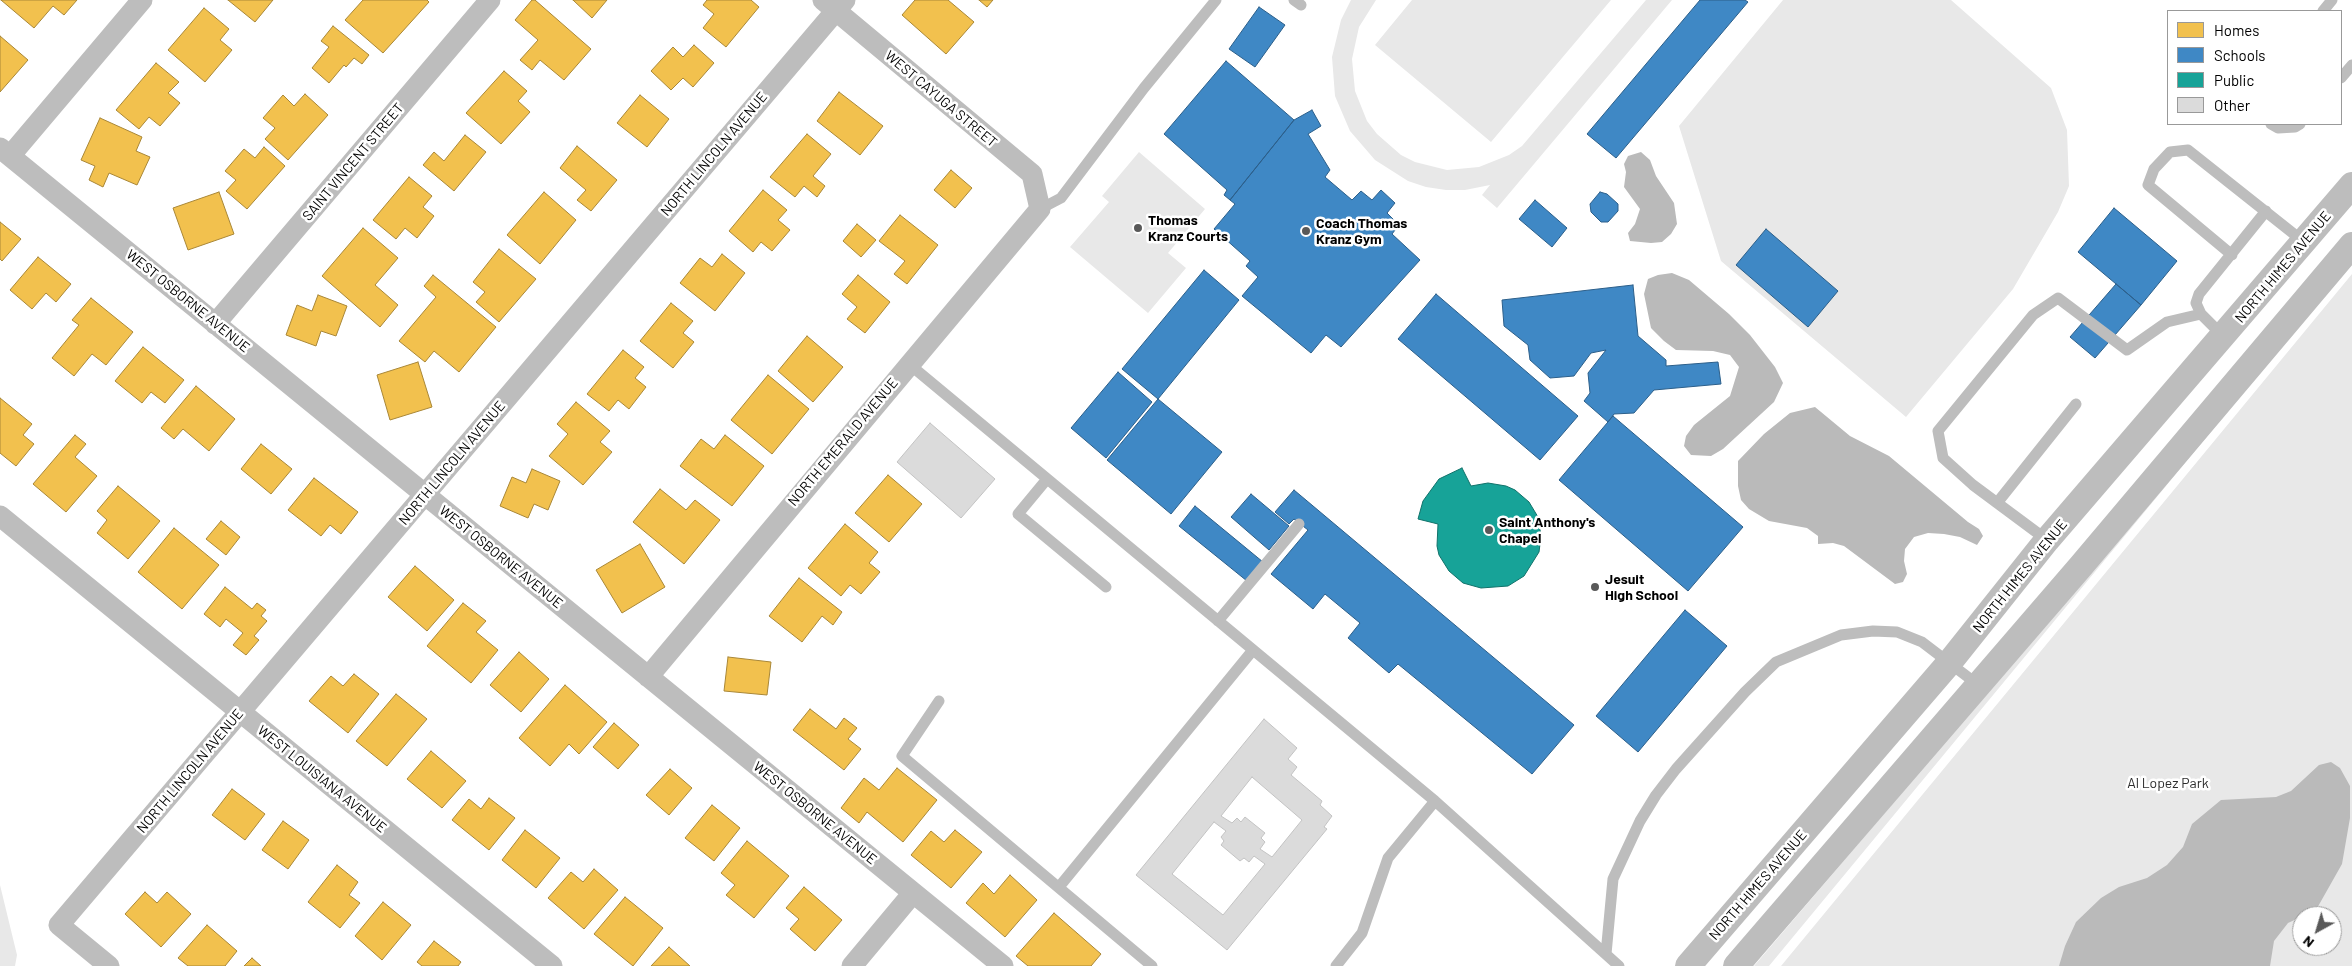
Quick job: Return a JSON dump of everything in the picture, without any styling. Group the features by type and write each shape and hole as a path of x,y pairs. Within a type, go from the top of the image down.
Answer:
{"street":[{"path":"5,152 142,0"},
{"name":"SAINT VINCENT STREET","path":"215,324 490,0"},
{"name":"WEST CAYUGA STREET","path":"834,4 1032,174 1040,209"},
{"name":"NORTH LINCOLN AVENUE","path":"109,966 59,925 425,495 834,4"},
{"name":"WEST OSBORNE AVENUE","path":"5,152 1003,966"},
{"name":"NORTH HIMES AVENUE","path":"1688,966 1949,663 2047,540 2224,337 2352,185"},
{"name":"NORTH EMERALD AVENUE","path":"648,676 1040,209"},
{"path":"1736,966 1977,684 2081,566 2352,245"},
{"path":"2224,337 2254,363"},
{"name":"WEST LOUISIANA AVENUE","path":"0,516 552,966"},
{"path":"2047,540 2081,566"},
{"path":"852,966 913,893"}],"lane":[{"path":"1040,209 1061,198 1144,88 1216,0"},
{"path":"2324,10 2332,0"},
{"path":"2342,77 2352,65"},
{"path":"2273,125 2278,128 2298,125"},
{"path":"2232,255 2148,185 2154,169 2170,152 2188,150 2304,242"},
{"path":"2224,337 2201,314 2196,303 2200,294 2266,211"},
{"path":"2047,540 1973,485 1942,458 1938,431 2033,315 2058,298 2127,350 2167,322 2201,314"},
{"path":"909,364 1436,802 1619,966"},
{"path":"1997,503 2076,404"},
{"path":"1047,479 1018,514 1106,587"},
{"path":"1218,621 1299,524"},
{"path":"1606,954 1613,879 1640,821 1656,795 1676,769 1745,692 1776,662 1841,635 1872,631 1897,632 1922,642 1977,684"},
{"path":"1059,888 1253,650"},
{"path":"939,701 902,756 1152,966"},
{"path":"1336,966 1362,933 1388,858 1436,802"}],"green space":[{"path":"1351,0 1376,0 1359,27 1352,59 1355,91 1367,121 1377,134 1401,155 1415,162 1447,170 1479,167 1509,155 1522,146 1646,0 1672,0 1497,208 1482,195 1490,185 1465,190 1446,190 1426,187 1408,181 1375,160 1350,131 1335,96 1332,57 1341,20"},
{"path":"1412,0 1611,0 1491,142 1375,45"},
{"path":"1783,0 1951,0 2051,88 2067,130 2069,186 2058,212 2013,289 1906,417 1721,261 1679,126"},
{"name":"Thomas Kranz Courts","path":"1139,152 1205,209 1168,253 1186,268 1148,313 1070,247 1109,202 1102,196"},
{"name":"Al Lopez Park","path":"2352,274 2352,966 1781,966"},
{"path":"2228,411 1769,966 1754,966"},
{"path":"0,885 17,955 15,966 0,966"}],"shaded area":[{"path":"1641,152 1650,160 1656,176 1674,203 1677,224 1671,234 1662,242 1630,241 1628,233 1635,224 1640,209 1624,187 1626,172 1624,164 1628,156"},
{"path":"1672,273 1689,280 1729,314 1750,335 1775,367 1783,383 1774,402 1723,449 1711,456 1691,455 1684,446 1686,436 1694,425 1730,396 1739,367 1730,355 1713,351 1676,350 1651,328 1644,294 1648,279"},
{"path":"1815,407 1850,436 1889,456 1979,529 1983,536 1977,545 1960,537 1944,534 1928,533 1914,537 1905,549 1904,561 1907,574 1903,582 1895,584 1844,546 1833,543 1818,544 1818,536 1807,528 1769,521 1749,509 1741,500 1738,486 1738,461 1764,434 1790,413"},
{"path":"2331,762 2340,768 2350,786 2350,818 2342,864 2318,906 2292,906 2292,921 2288,923 2274,941 2270,966 2059,966 2065,946 2076,922 2101,898 2119,887 2147,878 2167,865 2183,847 2192,824 2221,800 2276,797 2291,791 2319,765"}],"building: Homes":[{"path":"1,0 77,0 64,15 53,6 34,28"},
{"path":"228,0 273,0 255,22"},
{"path":"363,0 427,0 429,2 383,53 345,20"},
{"path":"532,0 535,0 591,49 564,80 540,60 532,70 520,60 538,40 515,20"},
{"path":"573,0 607,0 592,18"},
{"path":"707,0 751,0 759,7 726,47 703,28 714,14 703,5"},
{"path":"915,0 948,0 974,22 946,54 902,15"},
{"path":"979,0 993,0 987,7"},
{"path":"204,8 229,29 220,40 232,50 205,82 168,50"},
{"path":"333,26 369,55 362,64 354,58 346,67 344,65 329,83 312,68 329,47 321,41"},
{"path":"0,36 28,60 0,92"},
{"path":"694,45 714,63 693,87 683,78 671,90 651,71 673,47 683,57"},
{"path":"156,63 179,82 168,93 180,103 160,126 149,117 139,129 116,110"},
{"path":"504,71 527,91 518,101 530,112 501,144 466,113"},
{"path":"839,92 883,126 860,155 817,121"},
{"path":"305,94 328,115 288,160 265,139 275,128 263,118 283,95 294,106"},
{"path":"640,95 669,119 647,147 617,123"},
{"path":"100,118 142,137 136,151 150,157 137,185 109,173 103,187 89,180 95,166 81,160"},
{"path":"807,134 831,154 813,176 825,186 817,197 804,186 795,197 770,177"},
{"path":"465,135 486,152 454,191 423,165 434,152 444,161"},
{"path":"577,146 617,180 591,211 577,200 586,190 560,168"},
{"path":"264,147 285,166 247,209 226,191 236,180 225,171 244,149 255,158"},
{"path":"951,170 972,188 955,208 934,190"},
{"path":"409,177 432,196 423,207 434,216 417,238 405,228 396,239 373,220"},
{"path":"763,190 787,210 778,220 790,230 772,251 761,242 753,252 729,231"},
{"path":"219,192 234,234 188,250 173,208"},
{"path":"544,192 576,220 540,264 507,235"},
{"path":"900,215 938,245 907,284 894,274 905,261 879,241"},
{"path":"0,222 21,239 2,261 0,259"},
{"path":"857,224 876,240 861,257 843,241"},
{"path":"363,228 398,258 375,285 398,305 380,327 322,276"},
{"path":"499,249 536,279 499,322 476,302 485,292 473,282"},
{"path":"722,254 745,273 715,311 680,283 700,258 712,267"},
{"path":"38,257 71,284 56,302 46,293 32,309 10,290"},
{"path":"433,275 496,327 459,372 434,351 425,362 399,341 436,297 424,286"},
{"path":"858,275 890,302 865,333 847,319 857,307 842,294"},
{"path":"318,295 347,306 336,336 321,331 316,346 286,335 297,305 312,311"},
{"path":"91,298 133,332 106,365 92,354 74,376 52,358 79,325 72,320"},
{"path":"671,303 693,321 683,333 694,342 673,368 640,341"},
{"path":"807,336 843,367 813,402 778,371"},
{"path":"143,347 184,380 165,403 151,392 142,403 115,381"},
{"path":"623,350 644,367 635,378 646,387 629,409 618,400 609,411 587,394"},
{"path":"418,362 432,407 390,420 377,375"},
{"path":"768,375 809,409 772,454 731,420"},
{"path":"196,386 235,419 209,451 183,429 174,439 161,428"},
{"path":"0,398 32,424 23,435 34,444 16,466 0,453"},
{"path":"576,402 610,431 600,442 612,452 583,485 549,456 568,434 557,424"},
{"path":"75,435 86,444 75,457 97,476 66,512 33,484"},
{"path":"725,435 764,466 732,506 680,466 701,439 714,449"},
{"path":"261,444 292,469 271,494 241,469"},
{"path":"532,469 560,481 548,510 534,504 528,518 500,506 512,477 526,483"},
{"path":"888,475 922,504 889,542 855,513"},
{"path":"314,478 358,512 341,534 330,525 321,536 288,510"},
{"path":"118,486 160,521 128,559 97,533 107,520 97,511"},
{"path":"660,489 686,510 695,500 720,520 684,564 633,522"},
{"path":"221,521 240,537 226,555 206,539"},
{"path":"845,524 878,552 869,563 880,572 861,594 850,585 841,596 808,568"},
{"path":"174,528 219,565 182,609 138,572"},
{"path":"640,544 665,587 622,613 596,570"},
{"path":"415,566 454,600 427,631 388,597"},
{"path":"799,578 842,612 833,625 822,616 802,642 769,616"},
{"path":"225,587 252,609 257,603 266,610 261,616 267,621 254,636 259,640 246,655 233,645 243,633 226,619 220,627 204,614"},
{"path":"463,603 486,621 476,632 498,650 471,683 427,646"},
{"path":"519,652 549,679 521,712 490,685"},
{"path":"728,657 771,662 767,695 724,691"},
{"path":"354,674 379,694 348,733 309,701 331,676 343,686"},
{"path":"565,685 607,722 579,754 569,744 550,766 519,738"},
{"path":"396,694 427,719 387,766 356,741"},
{"path":"810,709 836,729 844,718 857,728 848,739 861,749 844,770 793,730"},
{"path":"614,723 639,745 618,769 593,747"},
{"path":"431,751 466,781 442,808 407,779"},
{"path":"897,768 937,800 903,842 867,812 859,823 841,808 864,778 879,790"},
{"path":"670,769 692,788 669,815 646,795"},
{"path":"232,789 265,814 245,840 212,815"},
{"path":"489,798 515,818 489,850 452,820 469,799 481,809"},
{"path":"712,805 740,828 714,861 685,838"},
{"path":"283,821 309,840 288,869 262,850"},
{"path":"525,830 560,858 536,888 502,860"},
{"path":"955,830 982,852 951,888 911,855 931,831 944,842"},
{"path":"747,841 789,876 754,918 726,895 735,885 721,873"},
{"path":"337,865 358,882 349,895 360,903 340,928 308,902"},
{"path":"594,869 618,890 584,929 548,898 571,872 583,882"},
{"path":"1010,875 1037,900 1005,937 966,903 983,883 994,894"},
{"path":"804,887 842,920 815,951 790,929 799,919 786,908"},
{"path":"145,892 157,903 167,892 191,914 161,947 125,914"},
{"path":"625,897 663,928 633,966 594,934"},
{"path":"383,902 411,925 382,960 355,936"},
{"path":"1054,913 1101,954 1091,966 1028,966 1016,956"},
{"path":"207,925 237,951 225,966 188,966 178,958"},
{"path":"434,941 461,962 458,966 422,966 417,962"},
{"path":"669,947 690,966 651,966"},
{"path":"252,958 261,966 244,966"}],"building: Schools":[{"path":"1700,0 1745,0 1748,2 1616,158 1587,134"},
{"path":"1259,7 1285,25 1255,67 1229,49"},
{"path":"1226,61 1294,120 1230,200 1224,195 1227,190 1164,134"},
{"name":"Coach Thomas Kranz Gym","path":"1312,110 1321,126 1308,134 1330,170 1325,177 1352,200 1361,191 1372,200 1381,190 1395,203 1387,213 1399,225 1392,234 1420,260 1341,347 1326,335 1311,353 1242,296 1258,277 1246,266 1250,261 1214,229 1235,204 1230,200 1294,120"},
{"path":"1600,192 1607,194 1618,204 1618,211 1608,222 1601,222 1591,212 1590,204"},
{"path":"1535,200 1567,228 1552,247 1519,219"},
{"path":"2114,208 2177,261 2141,305 2078,252"},
{"path":"1766,229 1838,291 1808,327 1736,265"},
{"path":"1204,270 1239,300 1158,399 1122,369"},
{"path":"2116,284 2141,305 2095,358 2070,337"},
{"path":"1633,285 1638,336 1666,360 1666,366 1718,362 1721,384 1654,390 1634,413 1614,414 1608,422 1584,401 1590,393 1588,373 1606,350 1591,353 1574,376 1550,378 1530,360 1528,345 1504,326 1502,300"},
{"path":"1436,294 1578,416 1540,460 1398,339"},
{"path":"1118,372 1152,402 1106,458 1071,428"},
{"path":"1158,399 1222,452 1171,514 1107,460"},
{"path":"1613,416 1743,527 1688,591 1559,480"},
{"path":"1294,490 1574,725 1532,774 1398,664 1389,673 1348,638 1360,623 1325,594 1313,609 1271,574 1308,530 1294,519 1289,524 1275,512"},
{"path":"1251,494 1289,526 1269,550 1231,517"},
{"path":"1195,506 1263,562 1247,581 1179,526"},
{"path":"1685,610 1727,646 1638,752 1596,716"}],"building: Public":[{"name":"Saint Anthony's Chapel","path":"1462,468 1471,486 1488,483 1506,486 1515,490 1529,502 1538,517 1541,536 1539,552 1524,576 1508,586 1481,588 1463,583 1449,571 1439,555 1437,546 1438,524 1418,519 1423,501 1439,479"}],"building: Other":[{"path":"930,423 995,479 961,518 897,462"},
{"path":"1264,719 1297,748 1288,759 1297,767 1291,775 1322,801 1320,805 1332,816 1324,827 1327,829 1227,950 1136,875","holes":["1252,777 1302,820 1272,857 1260,849 1265,842 1261,838 1265,833 1245,817 1241,822 1237,818 1232,823 1221,816","1214,822 1226,831 1221,837 1224,841 1221,845 1240,861 1244,858 1249,862 1254,856 1265,864 1223,915 1172,874"]}],"place":[{"name":"Thomas Kranz Courts","path":"1138,228"},
{"name":"Coach Thomas Kranz Gym","path":"1306,231"},
{"name":"Saint Anthony's Chapel","path":"1489,530"},
{"name":"Jesuit High School","path":"1595,587"}]}
